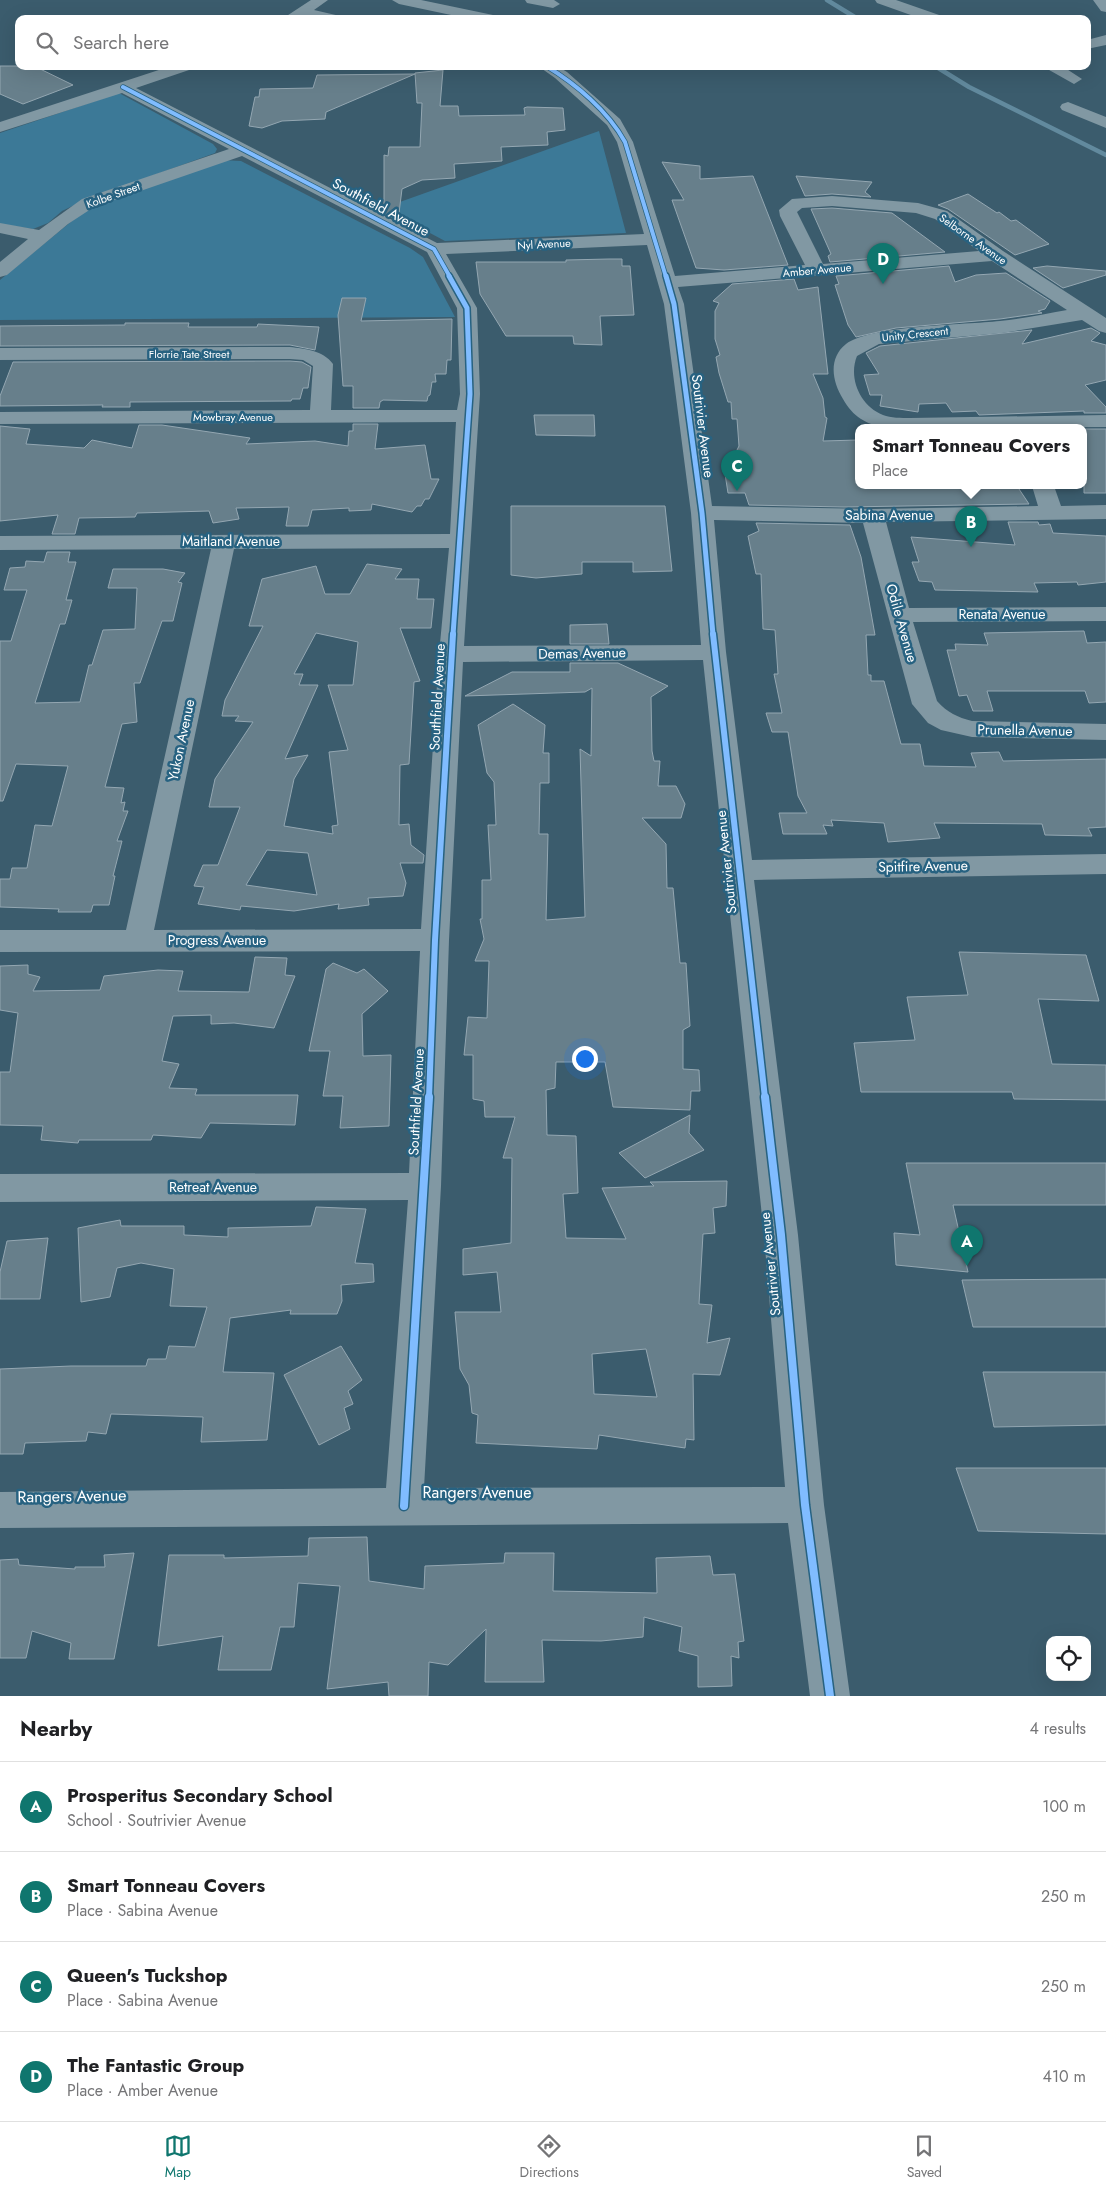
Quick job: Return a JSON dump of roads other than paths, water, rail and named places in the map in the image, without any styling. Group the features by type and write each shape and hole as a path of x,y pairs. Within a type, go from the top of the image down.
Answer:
{"street":[{"path":"295,15 321,0"},
{"path":"399,0 474,15"},
{"path":"440,8 454,0"},
{"path":"532,0 553,4"},
{"path":"1100,0 1106,8"},
{"path":"890,1 927,15"},
{"path":"1091,44 1106,40"},
{"path":"0,127 175,70"},
{"name":"Soutrivier Avenue","path":"553,70 561,75 614,122 625,142 668,282 680,338 702,513 712,611 714,652 781,1235 804,1505 830,1696"},
{"path":"1057,70 1074,79"},
{"name":"Southfield Avenue","path":"123,88 434,249 467,308 470,394 467,416 461,541 451,654 435,940 425,1186 404,1506"},
{"path":"1068,107 1106,123"},
{"name":"Kolbe Street","path":"0,270 74,210 88,203 243,150"},
{"name":"Selborne Avenue","path":"817,270 789,216 788,210 793,206 807,202 832,201 929,210 941,215 996,255 1106,327"},
{"path":"0,228 41,236"},
{"name":"Nyl Avenue","path":"434,249 654,239"},
{"name":"Amber Avenue","path":"668,282 996,255"},
{"name":"Unity Crescent","path":"910,424 880,421 867,415 852,398 844,373 846,357 861,344 876,338 1002,327 1086,313"},
{"name":"Florrie Tate Street","path":"0,354 290,353 308,355 323,364 320,416"},
{"name":"Mowbray Avenue","path":"0,418 467,416"},
{"name":"Unity Crescent","path":"1054,424 1106,421"},
{"path":"1044,489 1051,512"},
{"name":"Sabina Avenue","path":"702,513 873,516 1106,512"},
{"name":"Odile Avenue","path":"873,516 898,615 926,704 931,713 944,721"},
{"name":"Yukon Avenue","path":"138,939 224,541"},
{"name":"Maitland Avenue","path":"0,543 461,541"},
{"name":"Renata Avenue","path":"898,615 1106,614"},
{"name":"Demas Avenue","path":"451,654 714,652"},
{"name":"Prunella Avenue","path":"944,721 972,729 1106,732"},
{"name":"Spitfire Avenue","path":"740,870 1106,864"},
{"name":"Progress Avenue","path":"0,941 138,939 435,940"},
{"name":"Retreat Avenue","path":"0,1188 425,1186"},
{"name":"Rangers Avenue","path":"0,1510 804,1505"}],"waterway":[{"path":"827,0 851,15"},
{"path":"941,70 969,87 1106,155"}],"place":[{"name":"The Fantastic Group","path":"883,284"},
{"name":"Queen's Tuckshop","path":"737,491"},
{"name":"Smart Tonneau Covers","path":"971,547"},
{"name":"Prosperitus Secondary School","path":"967,1266"}]}
